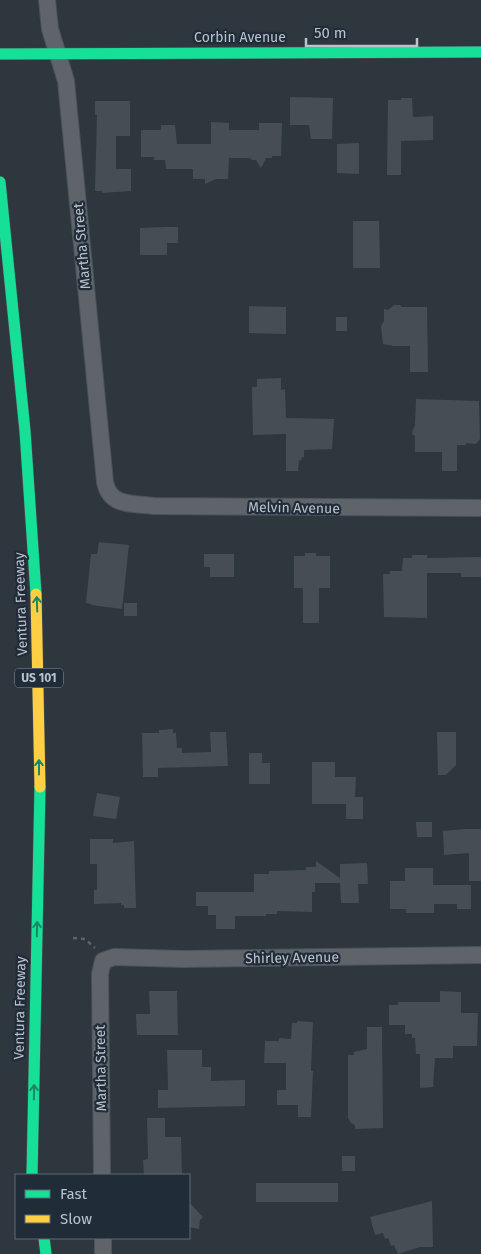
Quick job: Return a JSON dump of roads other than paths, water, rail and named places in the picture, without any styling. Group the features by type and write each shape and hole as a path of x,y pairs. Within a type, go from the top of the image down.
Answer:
{"main road":[{"name":"Corbin Avenue","path":"0,54 481,52"},
{"name":"Ventura Freeway","path":"0,182 31,498 40,690 32,1174"},
{"path":"33,1124 38,1174"},
{"path":"44,1239 46,1254"}],"street":[{"name":"Martha Street","path":"47,0 50,29 66,81 104,482 109,494"},
{"name":"Melvin Avenue","path":"109,494 118,501 153,506 481,508"},
{"name":"Shirley Avenue","path":"103,961 114,957 184,959 481,955"},
{"name":"Martha Street","path":"102,1174 100,974 103,961"},
{"path":"103,1239 103,1254"}]}
